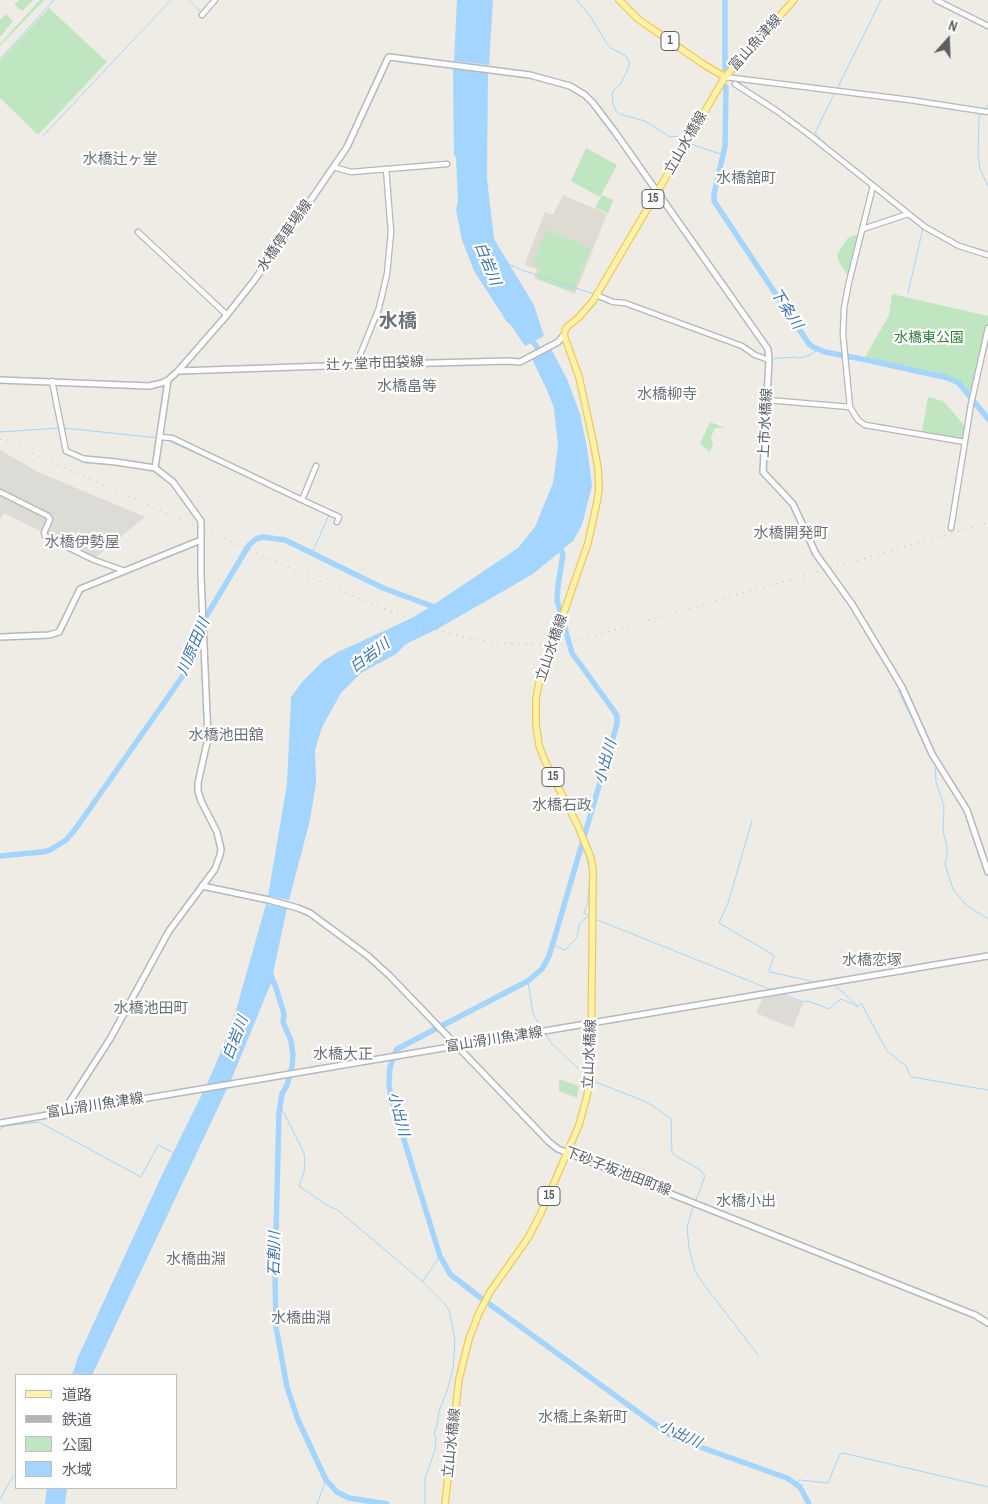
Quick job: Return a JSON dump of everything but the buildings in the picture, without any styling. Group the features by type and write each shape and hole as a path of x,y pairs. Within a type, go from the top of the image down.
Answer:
{"main road":[{"name":"富山魚津線","path":"619,0 638,19 725,77 794,0"},
{"name":"水橋停車場線","path":"168,380 227,315 253,282 333,167 347,146 388,58 526,74"},
{"name":"上市水橋線","path":"526,74 562,83 585,95 593,103 764,342 768,349 769,360 764,472 793,504 816,554 852,604 902,687 932,754 967,810 988,872"},
{"name":"立山水橋線","path":"445,1504 461,1366 469,1339 485,1301 498,1278 536,1224 583,1112 590,1083 593,870 578,826 544,759 538,735 535,710 540,678 588,543 598,502 598,468 585,402 573,357 564,334 566,328 589,307 725,77"},
{"name":"辻ヶ堂市田袋線","path":"178,371 356,364 516,362 524,360 558,342 564,334"},
{"path":"0,380 149,386 168,380"},
{"path":"155,468 168,380"},
{"path":"63,1112 110,1039 169,931 215,869 221,849 218,832 200,801 198,791 208,733 201,576 202,524 200,518 173,482 155,468 84,459"},
{"path":"0,637 49,635 59,632 80,589 201,540"},
{"name":"下砂子坂池田町線","path":"202,886 298,908 310,913 374,962 400,986 549,1142 567,1153 664,1189 976,1315 988,1323"},
{"name":"富山滑川魚津線","path":"1,1124 191,1090 546,1032 988,956"}],"street":[{"path":"202,15 216,0"},
{"path":"936,0 988,26"},
{"path":"725,77 910,100 988,112"},
{"path":"735,84 811,136 925,227 960,246 988,254"},
{"path":"333,167 351,172 447,164"},
{"path":"356,364 378,308 387,274 390,232 386,169"},
{"path":"873,186 844,308 844,354 850,407 858,420 872,427 965,442"},
{"path":"863,229 908,214"},
{"path":"138,232 227,315"},
{"path":"596,295 613,302 625,303 742,346 755,355 769,360"},
{"path":"951,528 973,394 988,328"},
{"path":"52,381 66,451 84,459"},
{"path":"767,400 850,407"},
{"path":"159,437 173,439 339,517 337,522"},
{"path":"302,500 316,466"},
{"path":"0,492 48,516 50,519 44,533 45,536 94,560 124,571"}],"shaded area":[{"path":"563,195 607,214 575,294 534,278 537,269 527,266 525,263 545,212 553,215"},
{"path":"0,450 38,472 145,517 95,558 4,513 0,519"},
{"path":"782,995 803,1003 793,1028 756,1013 763,998"}],"green space":[{"path":"19,0 33,0 22,11 14,5"},
{"path":"40,0 44,0 0,46 0,44"},
{"path":"49,8 107,62 38,135 0,98 0,60"},
{"path":"6,14 13,21 0,37 0,20"},
{"path":"586,148 617,165 600,197 571,181"},
{"path":"602,195 613,200 608,213 595,208"},
{"path":"548,230 591,249 573,292 537,279 541,268 534,265 538,248"},
{"path":"858,235 849,277 839,262 837,255 847,239"},
{"name":"水橋東公園","path":"892,294 988,316 988,328 971,392 948,378 864,359 889,315"},
{"path":"928,397 943,401 966,428 963,440 922,432"},
{"path":"710,422 725,428 715,428 711,437 713,445 710,452 700,444"},
{"path":"559,1079 579,1086 577,1098 559,1091"}],"water":[{"path":"457,0 493,0 489,65 454,61"},
{"path":"453,69 488,73 487,179 494,239 534,305 544,336 525,346 474,271 462,240 456,210 458,201 456,157 454,156"},
{"path":"548,343 567,379 580,414 587,447 592,486 582,525 573,541 533,574 439,628 406,644 396,654 361,673 341,693 322,727 315,750 316,783 310,820 289,900 268,896 287,784 291,697 303,681 323,661 338,652 412,618 433,605 518,548 535,527 553,483 558,446 554,408 529,353"},
{"path":"266,904 287,908 271,983 232,1078 92,1374 72,1374 78,1357 163,1173 208,1082 237,1007"},
{"path":"47,1489 67,1489 65,1504 45,1504"}],"waterway":[{"path":"0,59 54,0"},
{"path":"43,136 171,0"},
{"path":"189,0 200,11"},
{"path":"577,0 591,17 607,44 626,56 629,62 629,67 620,85 616,87 612,94 616,111 619,114 645,121 670,137 678,136 685,141"},
{"name":"下条川","path":"725,0 725,69"},
{"path":"837,89 881,0"},
{"name":"下条川","path":"726,87 725,146 714,201 809,344 825,352 948,378 959,383 988,419"},
{"path":"820,141 819,136 815,133 835,92"},
{"path":"985,109 988,105"},
{"path":"982,112 979,116 978,155 980,169 988,186"},
{"path":"688,143 723,155"},
{"path":"923,223 960,244 988,253"},
{"path":"908,293 923,228"},
{"path":"508,264 594,294"},
{"name":"白岩川","path":"529,336 541,353"},
{"path":"771,359 801,358 818,350"},
{"path":"755,352 768,357"},
{"path":"0,432 59,428"},
{"path":"63,428 159,438"},
{"path":"167,440 252,479"},
{"path":"263,484 288,496"},
{"path":"312,553 328,514"},
{"name":"川原田川","path":"0,856 50,850 66,840 74,831 187,670 198,630 249,545 256,539 263,537 285,540 383,588 437,608"},
{"name":"小出川","path":"559,544 563,555 557,600 572,653 614,711 617,716 617,724 553,943 542,969 528,981 397,1049 390,1067 389,1083 391,1098 440,1256 450,1274 664,1431 675,1438 787,1478 800,1487 809,1504"},
{"path":"898,690 926,746"},
{"path":"932,758 935,765 936,782 944,806 943,831 947,846 945,864 953,889 966,905 988,919"},
{"path":"752,821 728,903 719,923 772,954 774,957 770,972 815,982 830,981"},
{"path":"581,849 586,854 590,871 588,902 584,913 590,917"},
{"path":"553,943 565,950 577,937 579,925 585,918 591,917"},
{"path":"595,919 772,990"},
{"name":"石割川","path":"270,973 284,1014 283,1022 291,1041 293,1055 292,1067 287,1085 282,1094 279,1112 275,1272 276,1327 287,1387 298,1420 326,1480 337,1492 349,1498 387,1504"},
{"path":"528,981 533,1014 543,1030"},
{"path":"833,984 858,1006"},
{"path":"780,993 829,1009 841,999 857,1007 861,1003 887,1051 907,1067 912,1077 988,1090"},
{"path":"545,1034 552,1044 588,1077"},
{"path":"593,1081 644,1101 671,1119 672,1153 699,1169 705,1176 696,1200"},
{"path":"280,1105 304,1153 304,1172 299,1186 346,1217 423,1282 449,1310 455,1340 453,1369 434,1433 436,1438 435,1450 425,1478 425,1504"},
{"path":"0,1129 5,1126 39,1122 141,1177 158,1145 174,1153"},
{"path":"694,1204 687,1227 689,1248 695,1271 758,1355"},
{"path":"423,1281 440,1256"},
{"path":"796,1483 800,1480 828,1483 840,1454 843,1453 988,1487"},
{"path":"0,1500 15,1475"},
{"path":"317,1504 326,1480"}],"railway":[{"path":"0,439 362,600 434,629 467,638 498,643 539,644 567,642 590,637 988,523"}],"district":[{"name":"水橋辻ヶ堂","path":"120,160"},
{"name":"水橋舘町","path":"746,179"},
{"name":"水橋","path":"398,322"},
{"name":"水橋畠等","path":"407,387"},
{"name":"水橋柳寺","path":"667,395"},
{"name":"水橋開発町","path":"791,534"},
{"name":"水橋伊勢屋","path":"82,543"},
{"name":"水橋池田舘","path":"226,736"},
{"name":"水橋石政","path":"562,806"},
{"name":"水橋恋塚","path":"872,961"},
{"name":"水橋池田町","path":"151,1009"},
{"name":"水橋大正","path":"343,1055"},
{"name":"水橋小出","path":"746,1202"},
{"name":"水橋曲淵","path":"196,1260"},
{"name":"水橋曲淵","path":"301,1319"},
{"name":"水橋上条新町","path":"583,1418"}]}
